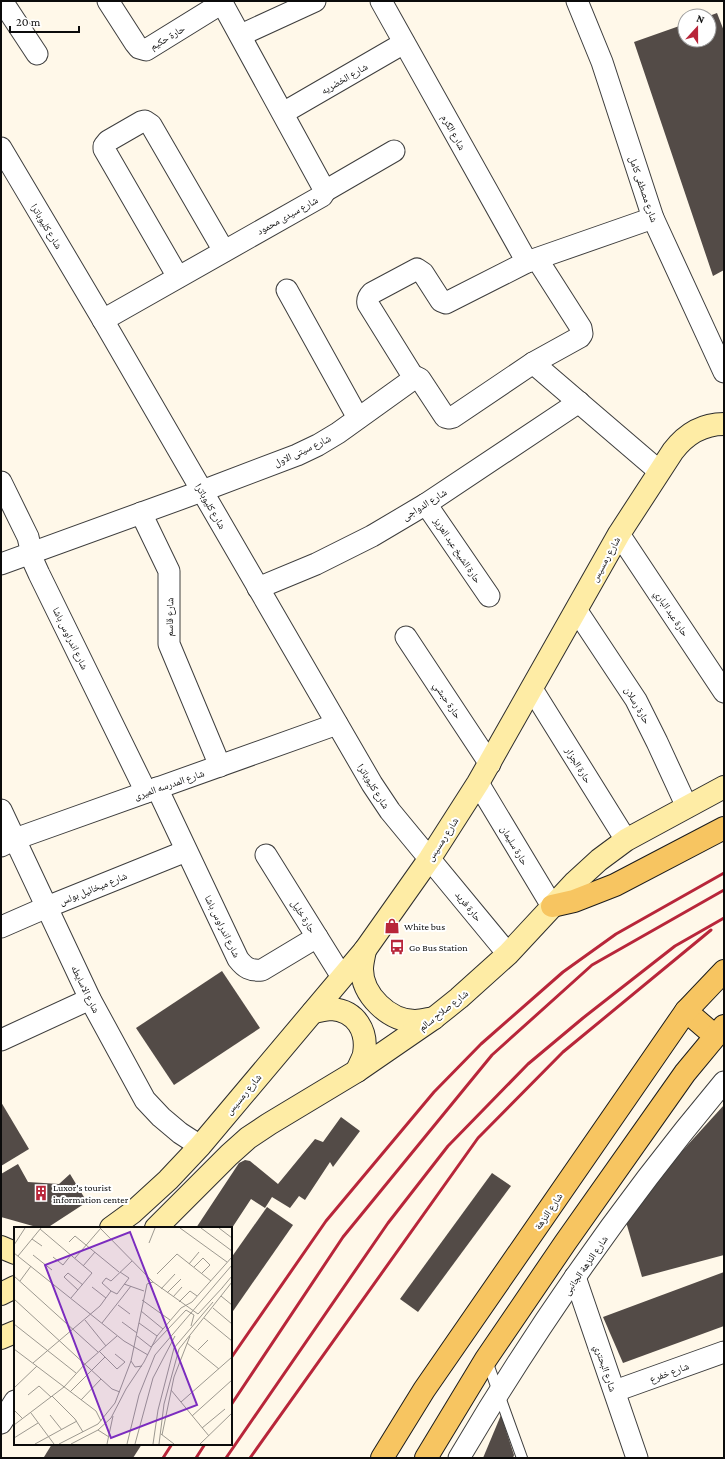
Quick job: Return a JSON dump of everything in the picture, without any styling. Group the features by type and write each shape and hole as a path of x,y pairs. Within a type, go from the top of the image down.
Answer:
{"main road":[{"name":"شارع رمسيس","path":"112,1227 133,1212 168,1180 200,1146 365,950 430,858 490,764 619,534 659,471 681,441 691,433 702,427 714,424 724,424"},
{"name":"شارع صلاح سالم","path":"157,1227 248,1138 356,1071 434,1018 469,989 508,954 575,882 599,860 626,840 724,787"},
{"path":"552,906 574,901 615,886 724,828"},
{"path":"365,950 362,970 365,983 367,989 378,1005 395,1017 414,1021 434,1018"},
{"name":"شارع النزهة","path":"382,1458 424,1390 686,1011 724,971"},
{"path":"313,1012 331,1009 347,1013 360,1024 366,1039 364,1055 356,1071"},
{"path":"426,1458 486,1359 565,1243 685,1072 720,1031 686,1011"},
{"path":"1,1247 14,1253"},
{"path":"1,1294 14,1288"},
{"path":"1,1338 14,1332"}],"street":[{"path":"2,1 37,54"},
{"name":"حارة حكيم","path":"108,1 135,43 139,48 146,50 222,2"},
{"path":"241,35 315,1"},
{"name":"شارع الكرم","path":"381,1 404,43 532,261 581,328 582,331 580,336 533,363"},
{"name":"شارع مصطفى كامل","path":"577,1 602,62 653,218 724,372"},
{"name":"شارع سيدى محمود","path":"102,320 322,196 325,191 222,2"},
{"name":"شارع الخضريه","path":"283,113 404,43"},
{"path":"178,277 104,149 104,146 108,141 141,122 145,121 151,125 224,251"},
{"name":"شارع كليوباترا","path":"1,148 372,784 390,811 430,858"},
{"path":"325,191 394,151"},
{"path":"653,218 532,261 446,303 441,301 423,273 417,269 372,293 367,300 368,304 414,378 416,377 420,379 442,414 449,418 453,417 533,363 659,471"},
{"path":"287,290 358,418"},
{"name":"شارع سيتى الاول","path":"1,564 202,491 311,448 338,433 414,378"},
{"name":"شارع الدواجى","path":"258,588 316,564 372,536 426,504 579,402"},
{"name":"شارع اندراوس باشا","path":"1,482 22,522 39,574 151,790 186,851 243,967 252,971 262,970 317,937"},
{"name":"حارة الشيخ عبد العزيز","path":"426,504 490,596"},
{"name":"شارع قاسم","path":"141,513 168,571 169,644 220,766"},
{"name":"حارة عبد الباري","path":"619,534 724,692"},
{"name":"حارة رسلان","path":"576,611 636,700 687,807"},
{"name":"حارة حبشي","path":"406,637 490,764"},
{"name":"حارة الجزار","path":"532,689 626,840"},
{"name":"شارع المدرسه الميرى","path":"8,842 337,724"},
{"name":"حارة سليمان","path":"478,783 552,906"},
{"name":"شارع الاسايطه","path":"1,810 8,842 47,907 90,999 145,1100 180,1133 200,1146"},
{"name":"شارع ميخائيل بولس","path":"1,927 186,851"},
{"name":"حارة خليل","path":"266,855 342,977"},
{"name":"حارة فريد","path":"430,858 508,954"},
{"path":"1,1040 90,999"},
{"name":"شارع النزهة الجانبى","path":"459,1458 498,1392 575,1277 637,1192 724,1082"},
{"name":"شارع البحتري","path":"575,1277 637,1458"},
{"name":"شارع خفرع","path":"615,1391 724,1352"},
{"path":"1,1423 14,1403"}],"lane":[{"path":"486,1359 521,1457"}],"building":[{"path":"717,13 724,31 724,270 713,276 634,42 677,27 677,48 717,48"},
{"path":"222,971 260,1028 174,1085 136,1028"},
{"path":"1,1102 29,1149 1,1166"},
{"path":"724,1105 724,1255 642,1277 624,1215"},
{"path":"341,1117 360,1131 333,1167 330,1162 305,1200 299,1196 290,1208 272,1197 265,1208 251,1199 232,1228 197,1227 239,1163 245,1160 250,1161 278,1184 315,1139 323,1142"},
{"name":"Luxor's tourist information center","path":"18,1164 28,1182 59,1184 70,1174 87,1202 49,1227 36,1227 1,1217 1,1174"},
{"path":"492,1173 511,1186 418,1312 400,1299"},
{"path":"267,1207 293,1225 232,1313 232,1257"},
{"path":"724,1272 724,1326 623,1363 603,1317"},
{"path":"501,1415 514,1455 513,1458 483,1458"},
{"path":"51,1445 141,1445 133,1458 44,1457"}],"railway":[{"path":"232,1357 326,1221 434,1092 481,1044 563,972 616,934 724,873"},
{"path":"232,1404 343,1237 492,1055 592,965 724,890"},
{"path":"226,1458 388,1223 448,1146 528,1064 583,1018 675,946 724,918"},
{"path":"250,1458 478,1138 563,1052 711,930"},
{"path":"163,1458 171,1445"},
{"path":"196,1458 204,1445"}],"place":[{"name":"White bus","path":"392,926"},
{"name":"Go Bus Station","path":"397,947"},
{"name":"Luxor's tourist information center","path":"41,1193"}]}
